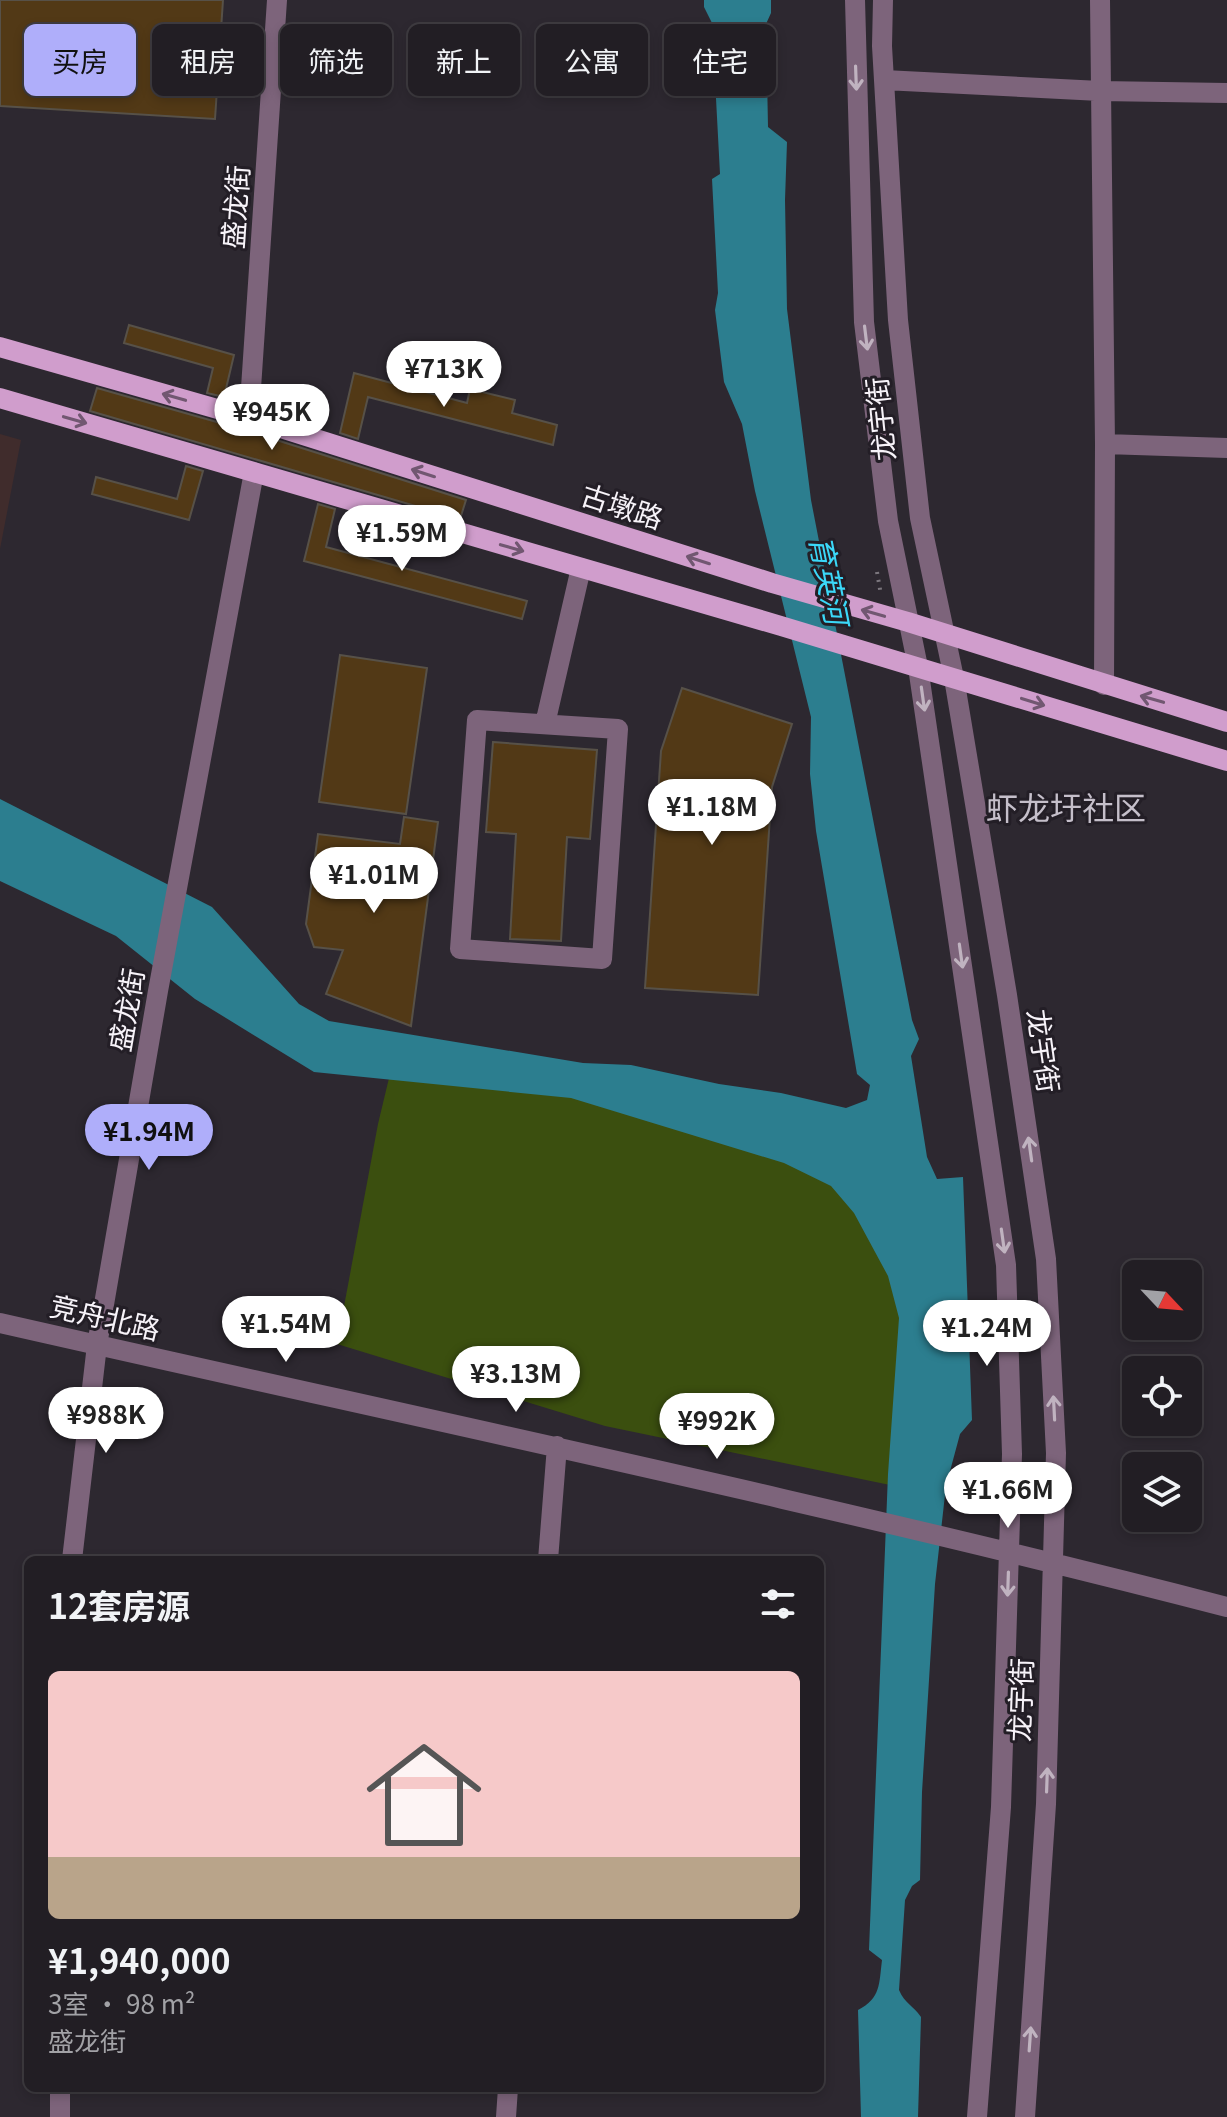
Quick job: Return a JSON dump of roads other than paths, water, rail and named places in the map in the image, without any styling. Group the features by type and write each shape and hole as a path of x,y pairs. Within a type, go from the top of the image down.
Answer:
{"main road":[{"name":"古墩路","path":"0,347 249,418 1227,722"},
{"path":"0,398 781,626 1227,761"}],"street":[{"name":"盛龙街","path":"249,418 277,0"},
{"name":"龙宇街","path":"855,0 864,322 888,521 918,667 1006,1265 1012,1454 1001,1807 977,2117"},
{"name":"龙宇街","path":"883,0 884,80 898,320 920,518 954,678 1007,995 1046,1259 1056,1453 1046,1804 1025,2117"},
{"path":"1100,0 1105,444 1104,685"},
{"path":"884,80 1100,91 1227,93"},
{"path":"1105,444 1227,448"},
{"name":"盛龙街","path":"72,1556 97,1345 158,991 254,472"},
{"path":"545,724 581,568"},
{"path":"477,720 545,724 618,729 602,959 460,949 477,720"},
{"name":"竞舟北路","path":"0,1323 954,1537 1227,1607"},
{"path":"548,1556 557,1446"},
{"path":"60,2092 60,2117"},
{"path":"506,2117 508,2092"}],"water":[{"path":"704,0 771,0 771,13 766,24 712,24"},
{"path":"716,96 767,96 768,127 787,142 787,309 811,500 912,1020 919,1039 911,1056 927,1157 937,1179 963,1177 972,1420 960,1434 946,1486 935,1584 922,1792 920,1880 912,1886 905,1900 899,1990 921,2017 918,2117 861,2117 858,2010 875,1995 882,1960 869,1950 888,1474 899,1318 888,1276 854,1213 831,1186 784,1163 571,1098 314,1072 195,999 116,936 0,881 0,799 212,907 299,1004 329,1021 583,1063 631,1065 846,1108 867,1100 870,1085 857,1074 816,831 810,774 811,717 755,491 742,424 724,382 715,310 718,293 712,179 720,174"}],"district":[{"name":"虾龙圩社区","path":"1066,809"}],"water label":[{"name":"育英河","path":"828,580"}]}
